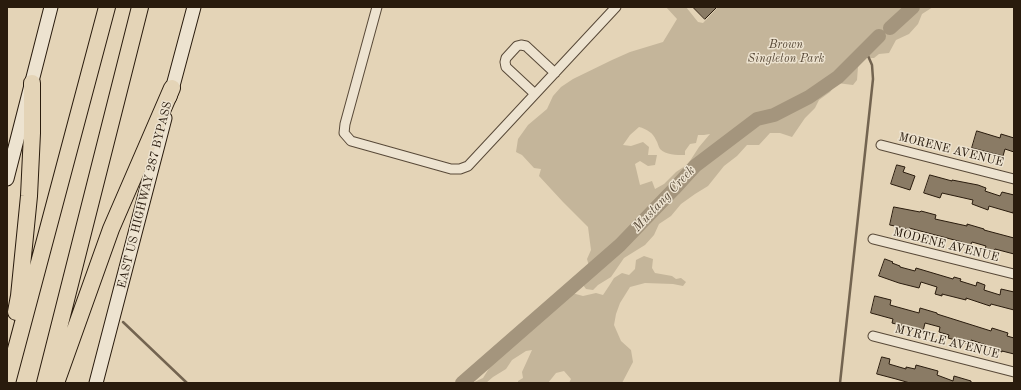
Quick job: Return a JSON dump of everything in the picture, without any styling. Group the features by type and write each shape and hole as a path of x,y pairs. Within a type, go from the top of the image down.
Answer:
{"highway":[{"path":"7,383 107,7"},
{"path":"45,383 140,7"},
{"path":"7,354 20,296 29,196 32,133 32,83"},
{"path":"56,383 111,229 172,88"}],"main road":[{"path":"7,179 51,7"},
{"name":"EAST US HIGHWAY 287 BYPASS","path":"96,383 194,7"}],"street":[{"path":"377,7 345,124 344,133 351,141 452,169 460,169 468,166 616,7"},
{"path":"535,94 506,67 506,58 517,46 526,46 555,73"},
{"name":"MORENE AVENUE","path":"881,145 1014,179"},
{"name":"MODENE AVENUE","path":"873,239 1014,274"},
{"name":"MYRTLE AVENUE","path":"874,336 1014,372"}],"green space":[{"name":"Brown Singleton Park","path":"666,7 686,7 698,22 703,23 718,7 933,7 922,14 918,24 909,34 896,40 889,53 879,54 874,58 863,58 858,67 857,80 853,85 837,83 830,92 819,100 815,108 805,118 792,137 780,133 770,133 759,145 747,145 737,156 724,166 708,186 681,204 671,216 659,224 654,235 645,245 624,258 611,277 593,290 586,289 583,285 583,280 591,273 587,259 591,250 588,227 539,176 541,169 534,168 522,155 516,152 518,139 528,125 547,109 553,96 561,87 573,79 630,52 663,42 677,19","holes":["639,127 653,135 660,149 668,154 675,155 685,155 685,151 690,144 696,143 698,135 710,134 688,164 676,172 664,184 655,189 652,181 640,185 635,164 640,161 648,166 655,165 657,155 648,155 649,147 643,142 631,146 623,145 630,135"]},
{"path":"644,256 653,259 652,268 655,273 672,276 676,279 681,278 686,282 683,286 673,284 645,283 630,287 620,303 614,325 621,341 631,350 633,362 622,383 569,383 571,379 564,371 556,373 548,383 518,383 518,381 523,378 522,372 532,350 526,351 512,360 506,369 486,383 472,383 483,378 506,341 520,324 539,322 572,293 583,296 596,293 603,295 614,278 622,273 629,275 635,269 636,260"}],"building":[{"path":"693,7 717,7 705,19"},
{"path":"977,131 1000,138 1001,134 1014,138 1014,152 1005,149 1003,156 972,148"},
{"path":"897,165 905,167 903,172 915,176 910,190 891,184"},
{"path":"930,175 952,181 978,185 986,188 985,191 1000,196 1002,192 1014,195 1013,213 989,206 988,210 972,204 973,200 942,193 940,198 924,193"},
{"path":"894,207 921,211 936,215 935,219 967,226 967,224 1014,238 1014,254 995,249 994,252 985,249 986,246 972,242 970,246 962,242 909,228 890,225"},
{"path":"885,259 900,267 915,271 916,268 953,279 954,277 961,279 960,281 976,286 977,282 985,285 984,290 1000,295 1001,289 1014,292 1014,310 991,304 990,306 966,298 966,300 942,294 942,296 935,294 937,287 921,282 919,288 879,276"},
{"path":"875,296 891,300 890,305 919,313 920,308 991,331 992,328 1008,333 1007,336 1014,338 1014,354 1002,352 971,340 970,344 948,338 949,335 939,332 940,327 925,323 923,331 892,323 893,319 871,313"},
{"path":"882,357 890,359 889,364 906,369 906,367 915,369 916,365 938,371 937,375 953,381 954,376 971,381 971,383 910,383 877,374"}],"waterway":[{"name":"Mustang Creek","path":"890,28 913,7"},
{"name":"Mustang Creek","path":"462,383 620,245 695,166 757,119 774,115 809,97 838,77 879,36"},
{"path":"840,383 873,79 872,65 865,49"},
{"path":"123,322 187,383"}]}
